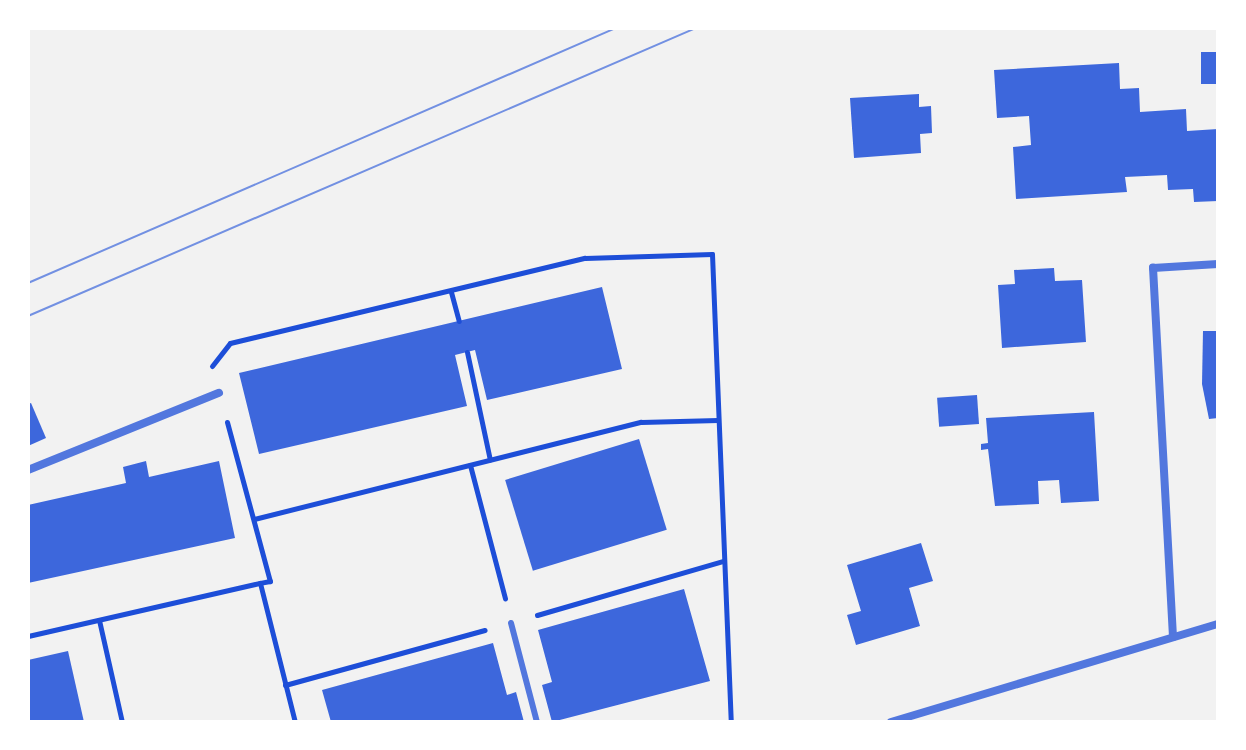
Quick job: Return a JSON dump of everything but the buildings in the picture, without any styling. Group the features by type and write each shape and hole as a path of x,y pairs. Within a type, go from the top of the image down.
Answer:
{"street":[{"path":"1173,637 1153,268 1218,264"},
{"path":"28,470 219,393"},
{"path":"891,722 1218,624"}],"lane":[{"path":"511,623 537,722"}],"path":[{"path":"28,636 270,581 212,362 230,343 585,258 712,254 731,722"},
{"path":"451,292 459,321"},
{"path":"467,352 490,460"},
{"path":"254,519 641,422 718,420"},
{"path":"470,465 511,623"},
{"path":"260,583 295,722"},
{"path":"99,620 122,722"}],"tram line":[{"path":"28,283 616,28"},
{"path":"28,316 696,28"}]}
